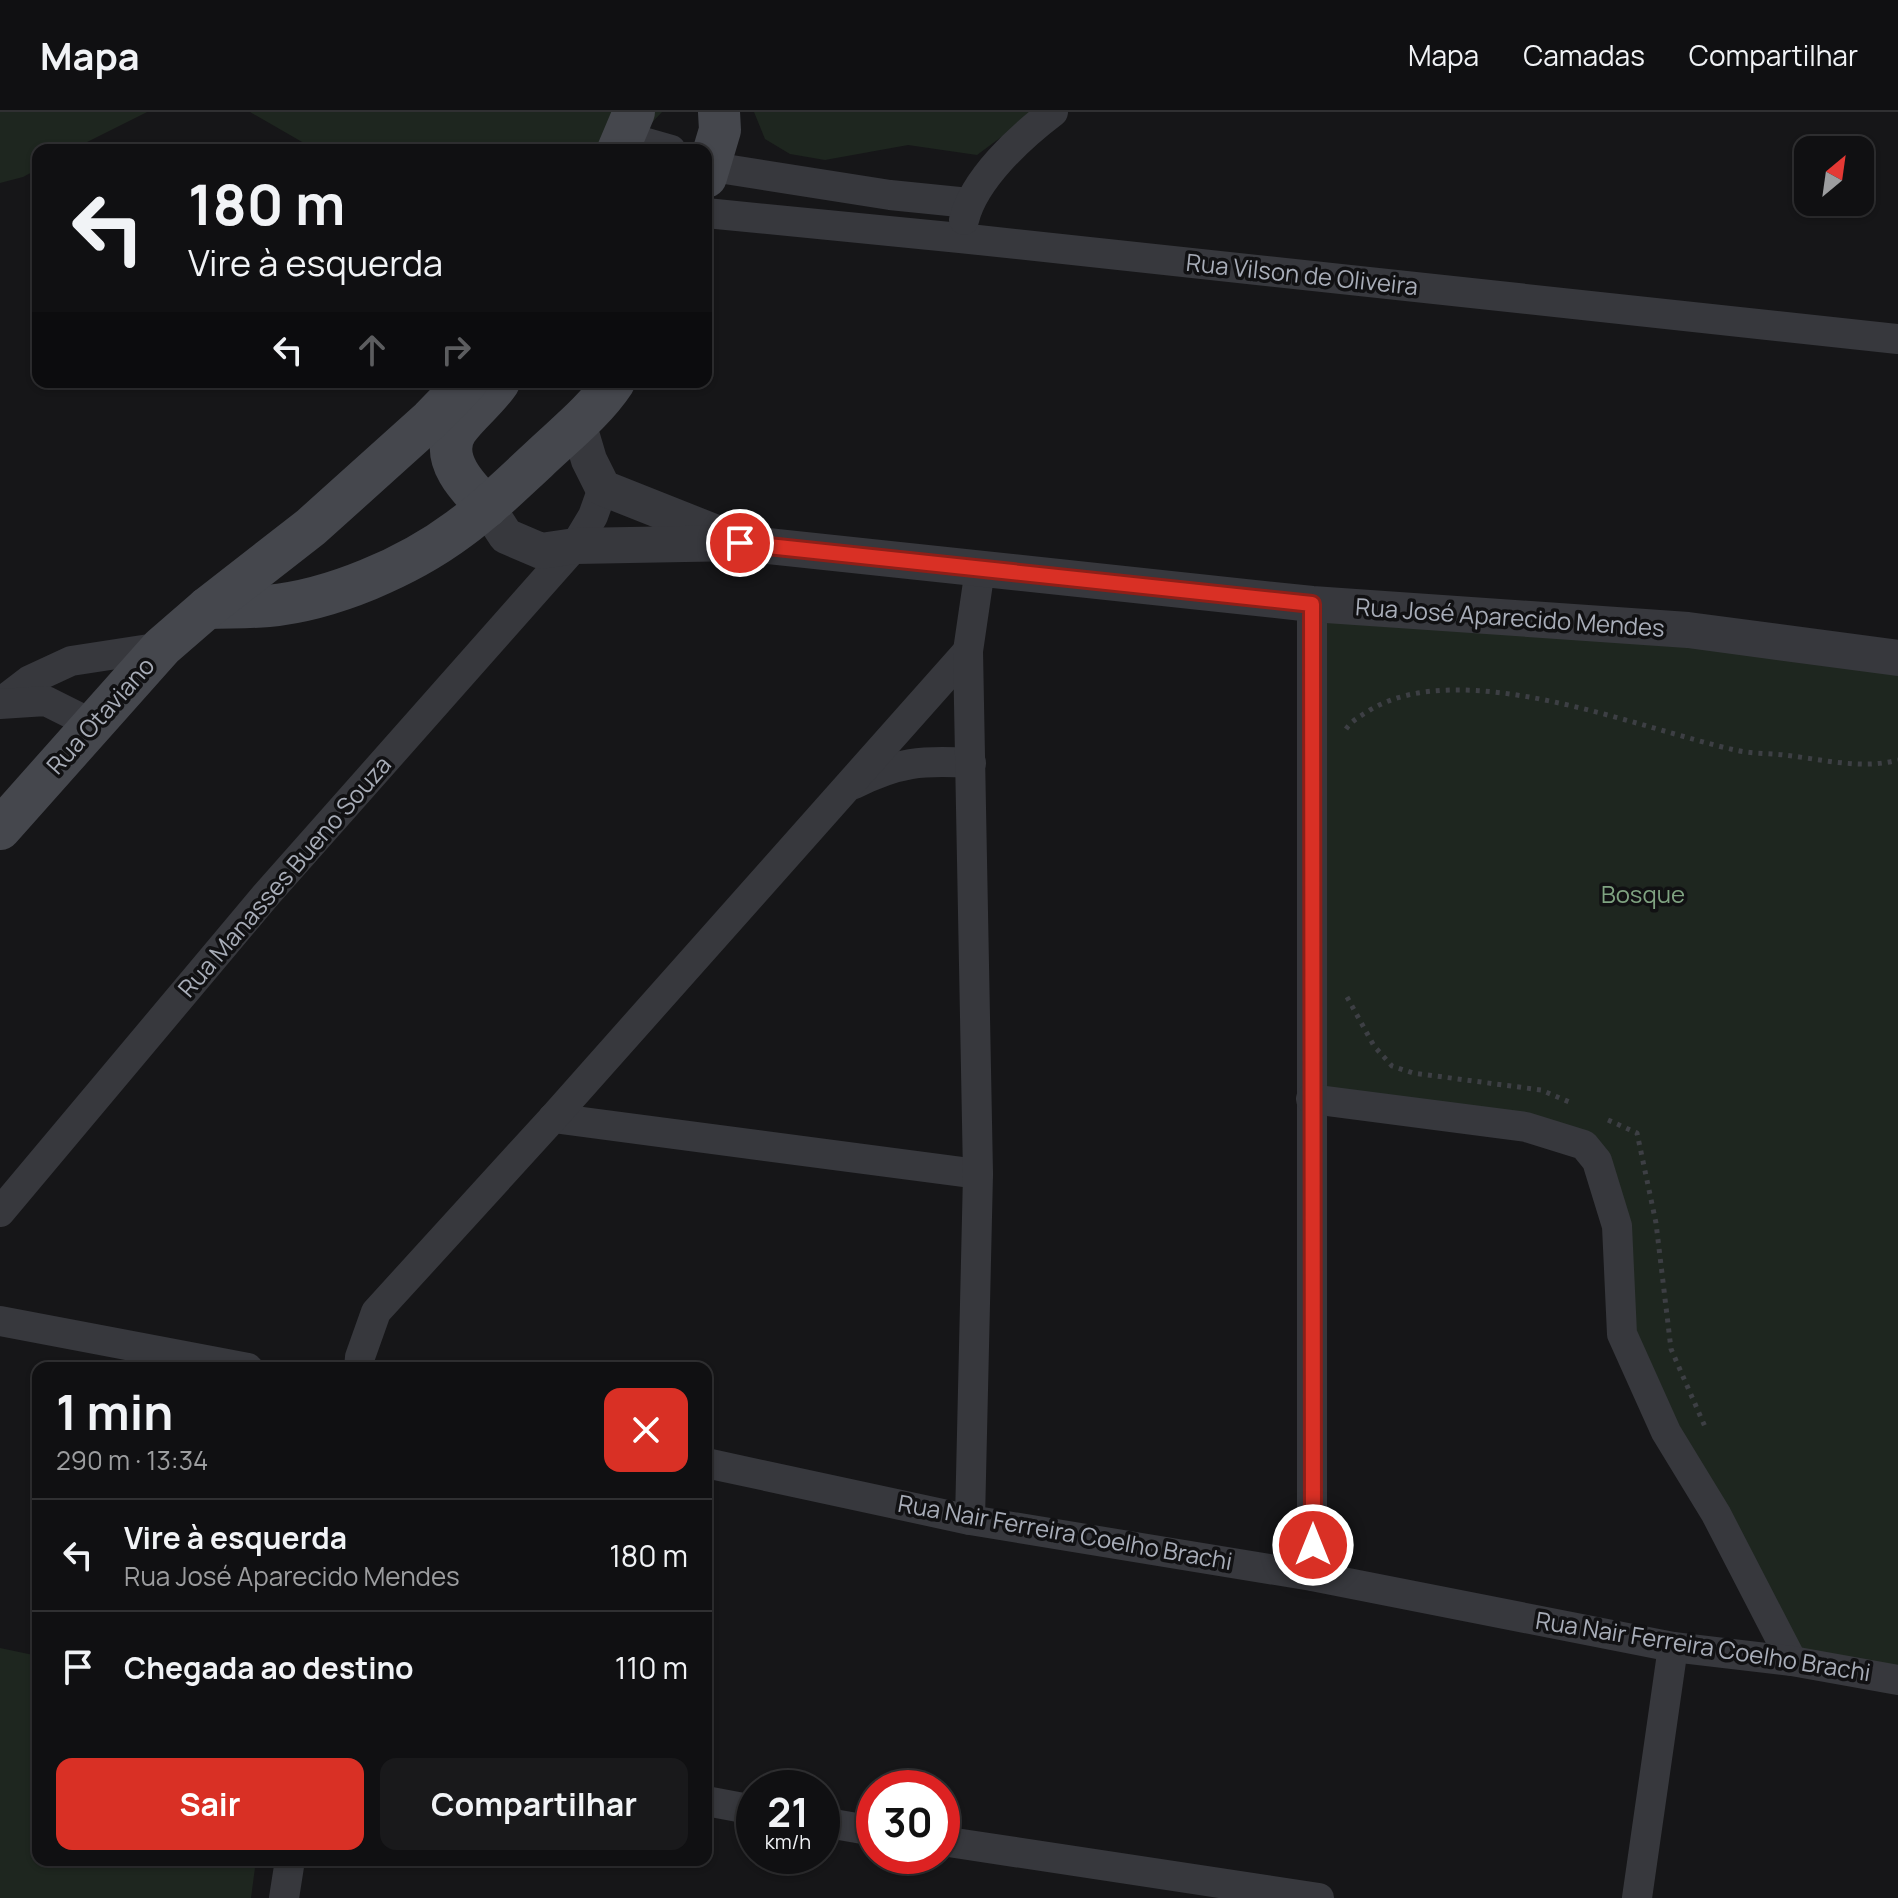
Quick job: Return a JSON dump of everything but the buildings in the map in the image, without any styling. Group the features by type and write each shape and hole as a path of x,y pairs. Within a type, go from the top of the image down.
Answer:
{"main road":[{"path":"712,155 720,130 719,112"},
{"name":"Rua Otaviano","path":"0,829 162,647 311,527 461,388"},
{"path":"487,507 463,481 455,467 452,451 455,433 494,388"},
{"path":"207,608 269,606 373,579 457,531 487,507 578,423 609,388"}],"street":[{"path":"960,238 969,203 1025,133 1053,112"},
{"path":"624,135 650,144"},
{"path":"712,171 969,203"},
{"name":"Rua Vilson de Oliveira","path":"712,214 1898,339"},
{"path":"578,423 589,460 603,488 740,543"},
{"name":"Rua Manasses Bueno Souza","path":"0,1212 266,895 575,546 593,516 603,488"},
{"path":"487,507 506,536 541,551 575,546 740,543"},
{"name":"Rua José Aparecido Mendes","path":"740,543 1312,604 1688,630 1898,658"},
{"path":"970,1520 978,1174 968,651 980,569"},
{"path":"1312,604 1312,1576"},
{"path":"0,704 30,680 71,661 162,647"},
{"path":"360,1362 376,1312 553,1118 968,651"},
{"path":"0,704 46,701 94,725"},
{"path":"845,789 882,771 927,760 971,763"},
{"path":"1311,1099 1526,1127 1584,1145 1597,1161 1617,1226 1622,1334 1666,1432 1716,1514 1792,1661"},
{"path":"553,1118 978,1174"},
{"path":"0,1321 216,1362"},
{"name":"Rua Nair Ferreira Coelho Brachi","path":"712,1464 970,1520 1312,1576 1673,1647 1792,1661 1898,1680"},
{"path":"1637,1898 1673,1647"},
{"path":"712,1802 736,1807"},
{"path":"960,1844 1319,1898"},
{"path":"284,1898 289,1866"}],"path":[{"path":"1340,739 1350,722 1382,703 1436,690 1523,696 1737,751 1839,762 1884,764 1898,760"},
{"path":"1345,991 1349,1005 1374,1046 1392,1066 1413,1073 1541,1090 1582,1108"},
{"path":"1596,1114 1637,1133 1656,1223 1671,1349 1711,1438"}],"green space":[{"path":"0,112 147,112 83,144 32,144 32,172 0,183"},
{"path":"250,112 662,112 632,144 306,144"},
{"path":"754,112 1035,112 977,155 908,145 825,160 790,154 765,139"},
{"name":"Bosque","path":"1312,604 1898,665 1898,1680 1792,1661 1622,1334 1617,1226 1584,1145 1311,1099"},
{"path":"0,1648 32,1655 32,1866 255,1866 251,1898 0,1898"}],"route":[{"path":"740,543 1312,604 1313,1545"}]}
